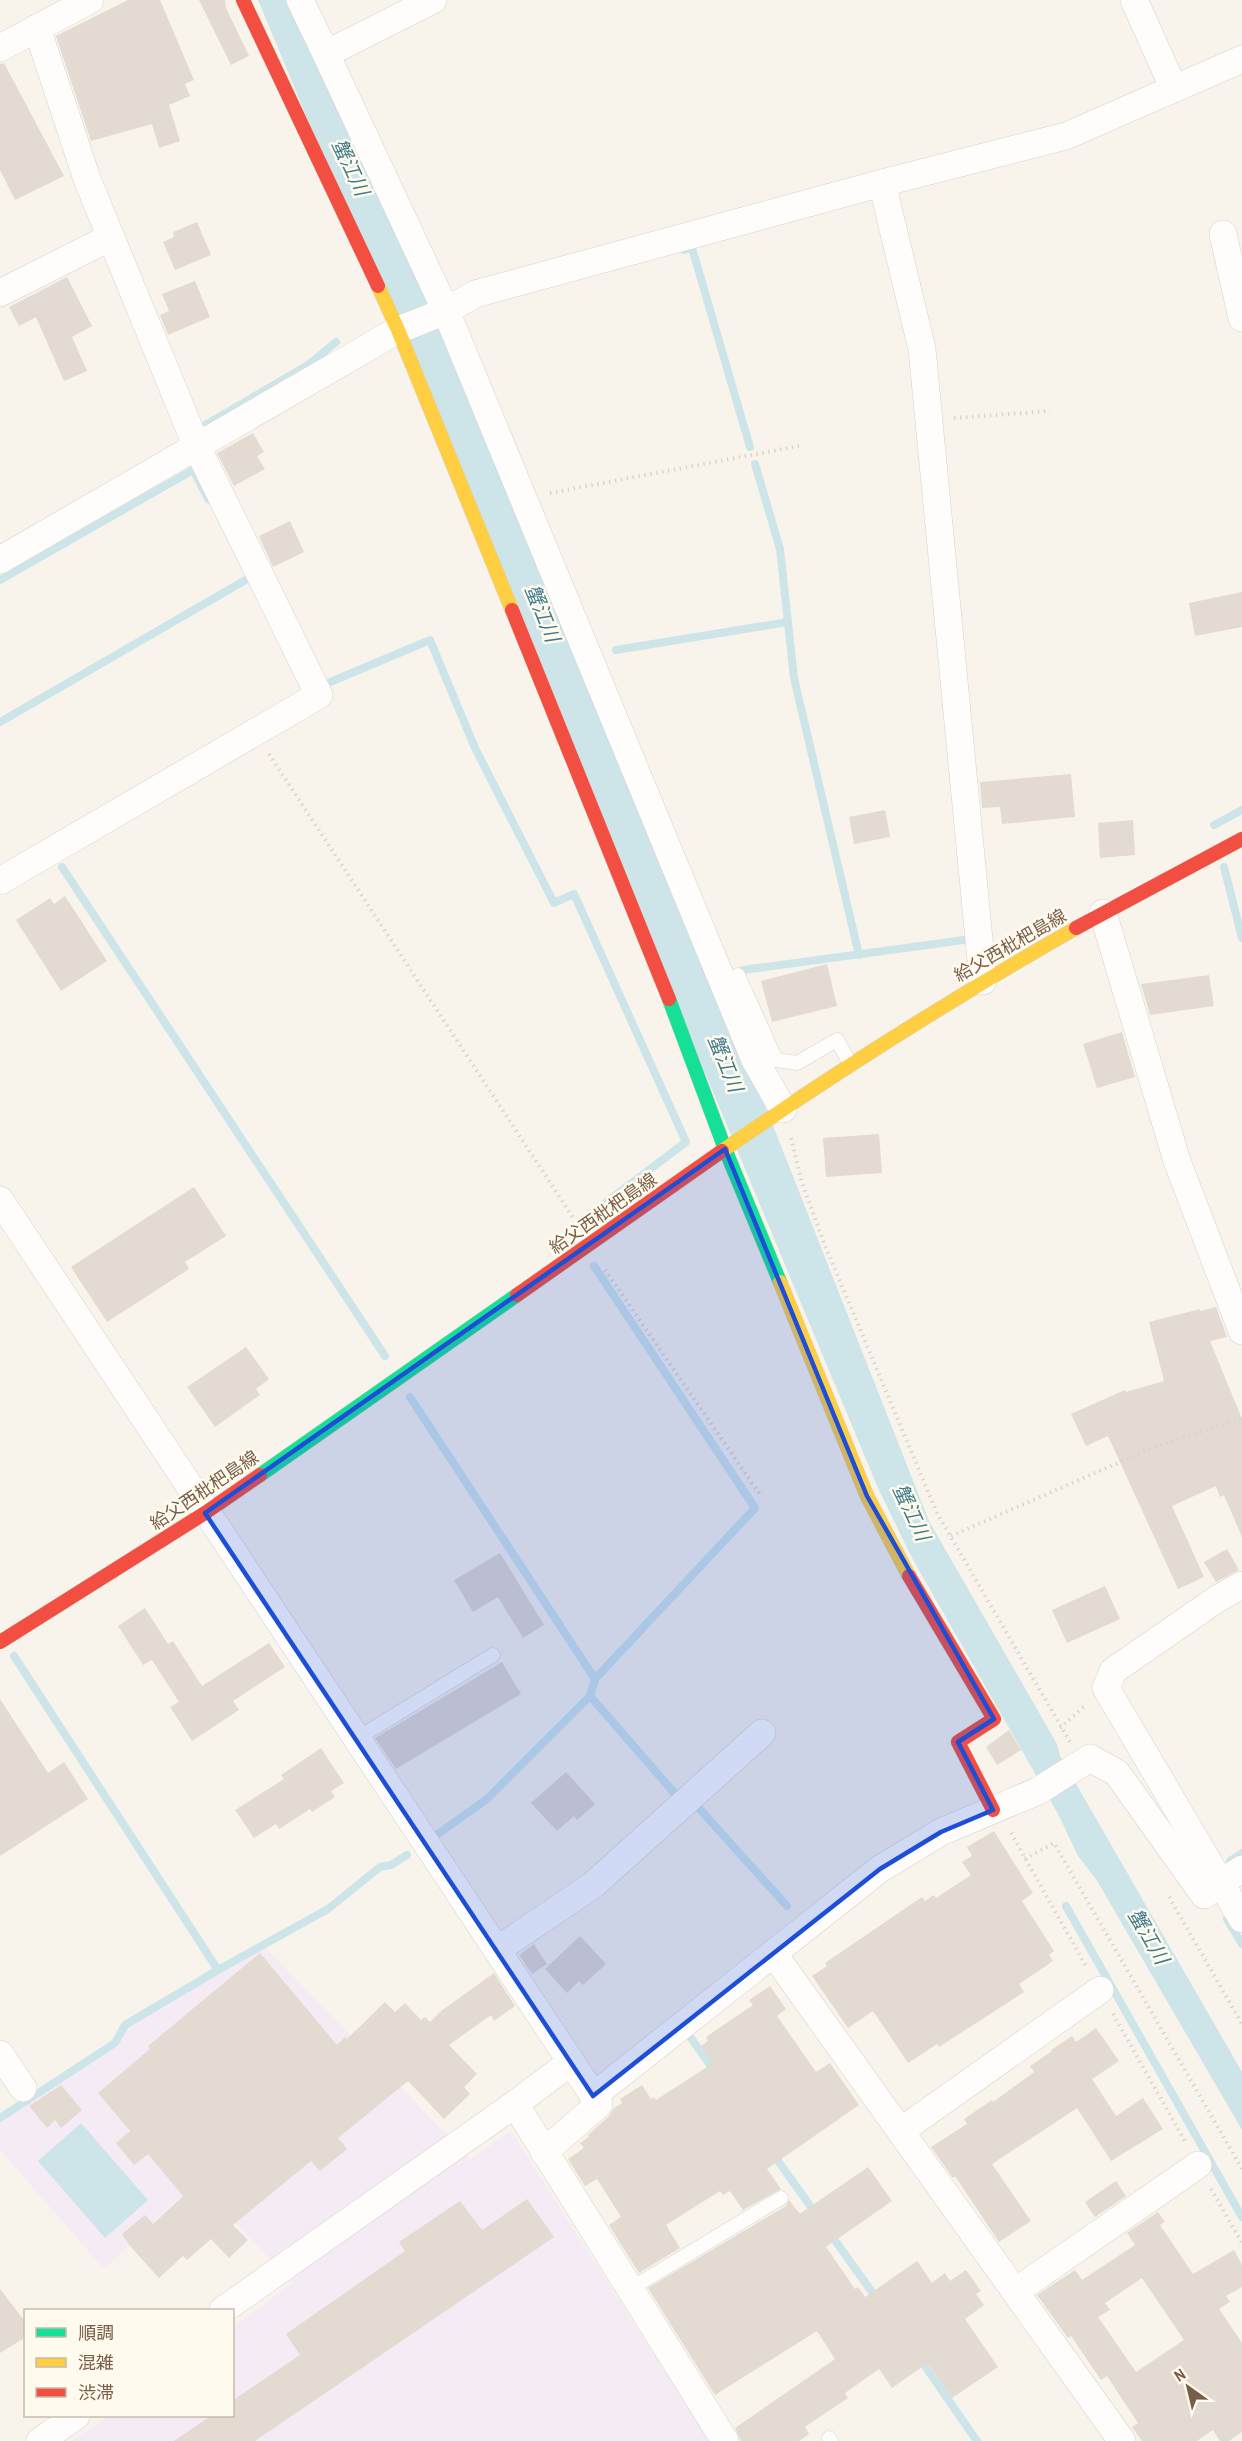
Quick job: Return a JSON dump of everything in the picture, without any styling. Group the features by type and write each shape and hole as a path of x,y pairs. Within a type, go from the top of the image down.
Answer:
{"street":[{"path":"0,48 37,28 63,6 90,0"},
{"path":"243,0 398,330 681,1028 725,1149 867,1496 904,1568 994,1719 958,1742 995,1809"},
{"path":"300,0 446,311 755,1060 783,1109"},
{"path":"326,54 433,0"},
{"path":"1134,0 1174,89"},
{"path":"0,881 319,696 197,447 87,179 37,28"},
{"path":"0,560 398,330 446,311 475,294 882,183 1066,136 1242,58"},
{"path":"882,183 922,349 983,981"},
{"path":"1222,234 1242,318"},
{"path":"0,293 111,237"},
{"name":"給父西枇杷島線","path":"0,1642 205,1513 588,1244 783,1109 851,1065 983,981 1103,913 1242,839"},
{"path":"1103,913 1177,1161 1242,1331"},
{"path":"0,1200 205,1513 599,2104 544,2152"},
{"path":"1242,1585 1217,1599 1113,1671 1106,1688 1231,1876 1242,1918"},
{"path":"496,1950 593,1885 762,1733"},
{"path":"593,2096 880,1869 940,1832 1038,1791 1090,1758 1117,1773 1204,1894 1231,1876"},
{"path":"773,1953 902,2130 1122,2441"},
{"path":"902,2130 1100,1990"},
{"path":"0,2054 23,2088"},
{"path":"224,2309 571,2062"},
{"path":"514,2104 725,2441"},
{"path":"1016,2291 1198,2165"},
{"path":"40,2441 73,2417"}],"lane":[{"path":"738,975 776,1060 797,1063 837,1040 851,1065"},
{"path":"356,1739 493,1655"},
{"path":"630,2289 781,2198"}],"path":[{"path":"929,420 1050,411"},
{"path":"523,498 799,446"},
{"path":"255,733 588,1244 760,1496"},
{"path":"783,1109 802,1183 824,1243 937,1513 1080,1764"},
{"path":"951,1536 1152,1448 1242,1419"},
{"path":"1060,1728 1106,1688"},
{"path":"995,1809 1242,2243"},
{"path":"1025,1859 1054,1843 1242,2169"}],"highlighted area":[{"path":"725,1149 867,1496 994,1719 958,1742 993,1810 941,1832 880,1869 593,2096 205,1513"}],"shaded area":[{"path":"265,1947 470,2159 511,2131 709,2441 72,2441 107,2417 234,2417 234,2326 293,2283 196,2182 104,2269 0,2150 0,2122 117,2045 128,2027"}],"water":[{"name":"蟹江川","path":"258,0 291,0 434,303 678,903 772,1123 929,1521 1057,1744 1060,1756 1242,2072 1242,2130 1096,1879 1078,1856 1058,1814 912,1558 878,1488"},
{"path":"81,2123 148,2200 105,2238 38,2161"}],"building":[{"path":"128,0 160,0 194,80 185,84 190,96 169,105 180,141 159,148 152,124 91,141 56,36"},
{"path":"199,0 225,0 226,8 249,56 231,65"},
{"path":"4,63 64,176 15,200 0,170 0,64"},
{"path":"197,222 211,255 175,270 163,242 174,237 173,232"},
{"path":"67,277 92,326 72,337 87,371 64,381 36,317 19,326 9,307"},
{"path":"195,281 210,317 168,335 160,315 169,311 162,294"},
{"path":"253,433 264,452 257,456 265,469 234,486 217,453"},
{"path":"290,521 304,552 273,567 259,536"},
{"path":"1242,592 1242,627 1195,636 1189,603"},
{"path":"1071,774 1075,817 1002,824 1000,807 982,808 980,782"},
{"path":"885,810 890,837 854,844 849,817"},
{"path":"1133,820 1135,855 1100,858 1098,823"},
{"path":"65,896 107,961 61,991 16,920 50,898 54,904"},
{"path":"827,964 837,1006 772,1022 761,981"},
{"path":"1209,975 1214,1006 1150,1015 1141,984"},
{"path":"1122,1032 1135,1077 1097,1088 1083,1044"},
{"path":"879,1134 882,1173 826,1177 823,1138"},
{"path":"194,1187 226,1236 185,1262 189,1269 107,1322 71,1267"},
{"path":"1216,1307 1227,1337 1210,1341 1242,1419 1242,1537 1224,1495 1220,1497 1216,1486 1172,1506 1204,1577 1178,1589 1108,1436 1086,1446 1071,1414 1125,1390 1126,1392 1164,1381 1149,1322"},
{"path":"246,1347 269,1379 256,1389 260,1395 215,1427 187,1387"},
{"path":"1227,1549 1239,1570 1216,1582 1204,1562"},
{"path":"500,1553 544,1625 523,1638 498,1597 473,1612 454,1580"},
{"path":"1105,1586 1120,1619 1067,1643 1052,1610"},
{"path":"145,1608 168,1644 173,1641 202,1686 269,1643 285,1667 233,1701 239,1710 192,1741 170,1707 179,1702 152,1660 143,1665 118,1626"},
{"path":"502,1662 521,1694 396,1769 375,1738"},
{"path":"0,1699 48,1773 64,1762 88,1799 0,1856"},
{"path":"1009,1730 1021,1750 997,1765 986,1747"},
{"path":"321,1748 344,1783 331,1791 335,1797 312,1812 310,1809 279,1829 276,1824 254,1838 235,1810 284,1779 281,1775"},
{"path":"566,1772 595,1804 577,1820 574,1816 557,1831 531,1803"},
{"path":"994,1831 1033,1893 1022,1901 1054,1951 1049,1955 1053,1961 1019,1984 1024,1992 939,2047 937,2044 908,2063 873,2011 848,2028 812,1976 827,1966 825,1963 922,1897 925,1901 934,1895 936,1898 971,1875 962,1862 972,1856 967,1847"},
{"path":"580,1936 606,1964 583,1985 579,1981 567,1993 545,1969"},
{"path":"534,1944 547,1964 532,1974 519,1955"},
{"path":"260,1953 337,2045 345,2037 347,2039 385,2002 395,2012 405,2003 421,2020 425,2017 430,2022 441,2011 494,1973 515,2006 494,2021 491,2015 449,2045 477,2074 464,2087 470,2094 444,2119 408,2081 338,2138 347,2149 320,2171 311,2161 233,2225 248,2240 229,2258 211,2239 187,2260 183,2256 159,2278 122,2234 145,2215 153,2224 183,2196 148,2154 134,2165 116,2143 130,2131 98,2093 150,2049 148,2046"},
{"path":"770,1986 786,2009 777,2016 816,2072 830,2063 859,2105 767,2169 781,2189 743,2210 730,2191 723,2195 720,2191 666,2225 680,2248 639,2273 609,2225 621,2217 597,2179 585,2186 568,2159 584,2148 580,2143 589,2137 588,2135 609,2116 614,2108 622,2103 620,2099 642,2085 651,2099 654,2097 656,2100 713,2063 701,2046 708,2041 706,2037 753,2005 749,2000"},
{"path":"1096,2028 1119,2061 1092,2079 1116,2116 1143,2098 1163,2129 1111,2161 1077,2108 992,2164 1031,2221 999,2242 955,2176 953,2178 931,2147 967,2124 964,2119 992,2100 993,2102 1034,2072 1030,2066 1051,2050 1072,2036 1076,2042"},
{"path":"61,2085 82,2110 61,2128 55,2120 47,2128 29,2106"},
{"path":"868,2167 892,2201 826,2247 855,2289 858,2287 865,2297 917,2261 932,2283 945,2273 950,2281 966,2270 981,2291 976,2294 984,2305 965,2319 998,2367 952,2398 928,2363 892,2388 879,2369 845,2393 848,2398 805,2427 809,2434 799,2441 741,2441 735,2428 835,2359 817,2331 715,2395 648,2288 786,2206 789,2200 801,2213"},
{"path":"1116,2181 1126,2196 1095,2217 1085,2202"},
{"path":"527,2199 554,2237 255,2441 174,2441 209,2417 234,2417 234,2400 300,2355 286,2334 405,2251 399,2242 460,2201 482,2230"},
{"path":"1158,2212 1165,2222 1160,2225 1193,2274 1234,2250 1242,2265 1242,2287 1226,2296 1230,2302 1219,2309 1242,2343 1242,2432 1229,2441 1220,2441 1213,2430 1197,2441 1142,2441 1132,2427 1138,2423 1107,2376 1101,2380 1071,2336 1068,2338 1037,2295 1075,2270 1082,2280 1135,2245 1127,2233","holes":["1142,2278 1184,2340 1136,2372 1098,2317 1110,2310 1105,2303"]},
{"path":"0,2289 24,2320 24,2338 0,2353"}],"waterway":[{"path":"684,250 692,248 750,447"},
{"path":"204,426 308,365 336,342"},
{"path":"755,464 780,549 794,678 859,955"},
{"path":"0,580 193,470 208,499"},
{"path":"0,722 249,578"},
{"path":"616,650 788,622"},
{"path":"328,683 430,640 475,748 554,903 574,894 686,1142 588,1216"},
{"path":"1214,825 1242,810"},
{"path":"62,867 385,1356"},
{"path":"1224,867 1242,938"},
{"path":"743,970 964,940"},
{"path":"594,1266 755,1508 595,1679"},
{"path":"410,1397 595,1679 590,1696 677,1796"},
{"path":"14,1656 218,1970"},
{"path":"435,1836 487,1799 590,1696"},
{"path":"696,1805 787,1906"},
{"path":"1230,1861 1242,1853"},
{"path":"0,2118 115,2043 125,2025 328,1909 380,1867 391,1865 407,1855"},
{"path":"1066,1906 1242,2217"},
{"path":"1227,1919 1242,1944"},
{"path":"691,2038 715,2072"},
{"path":"773,2154 816,2214"},
{"path":"829,2232 877,2299"},
{"path":"918,2356 977,2441"}],"traffic: fast":[{"path":"669,999 725,1149 780,1282"},
{"path":"260,1475 517,1295"}],"traffic: slow":[{"path":"378,286 512,610"},
{"path":"722,1151 896,1036 1076,928"},
{"path":"780,1282 867,1496 909,1576"}],"traffic: jam":[{"path":"243,0 378,286"},
{"path":"512,610 669,999"},
{"path":"1076,928 1242,839"},
{"path":"517,1295 722,1151"},
{"path":"0,1642 205,1513 260,1475"},
{"path":"909,1576 994,1719 958,1742 993,1810"}]}
